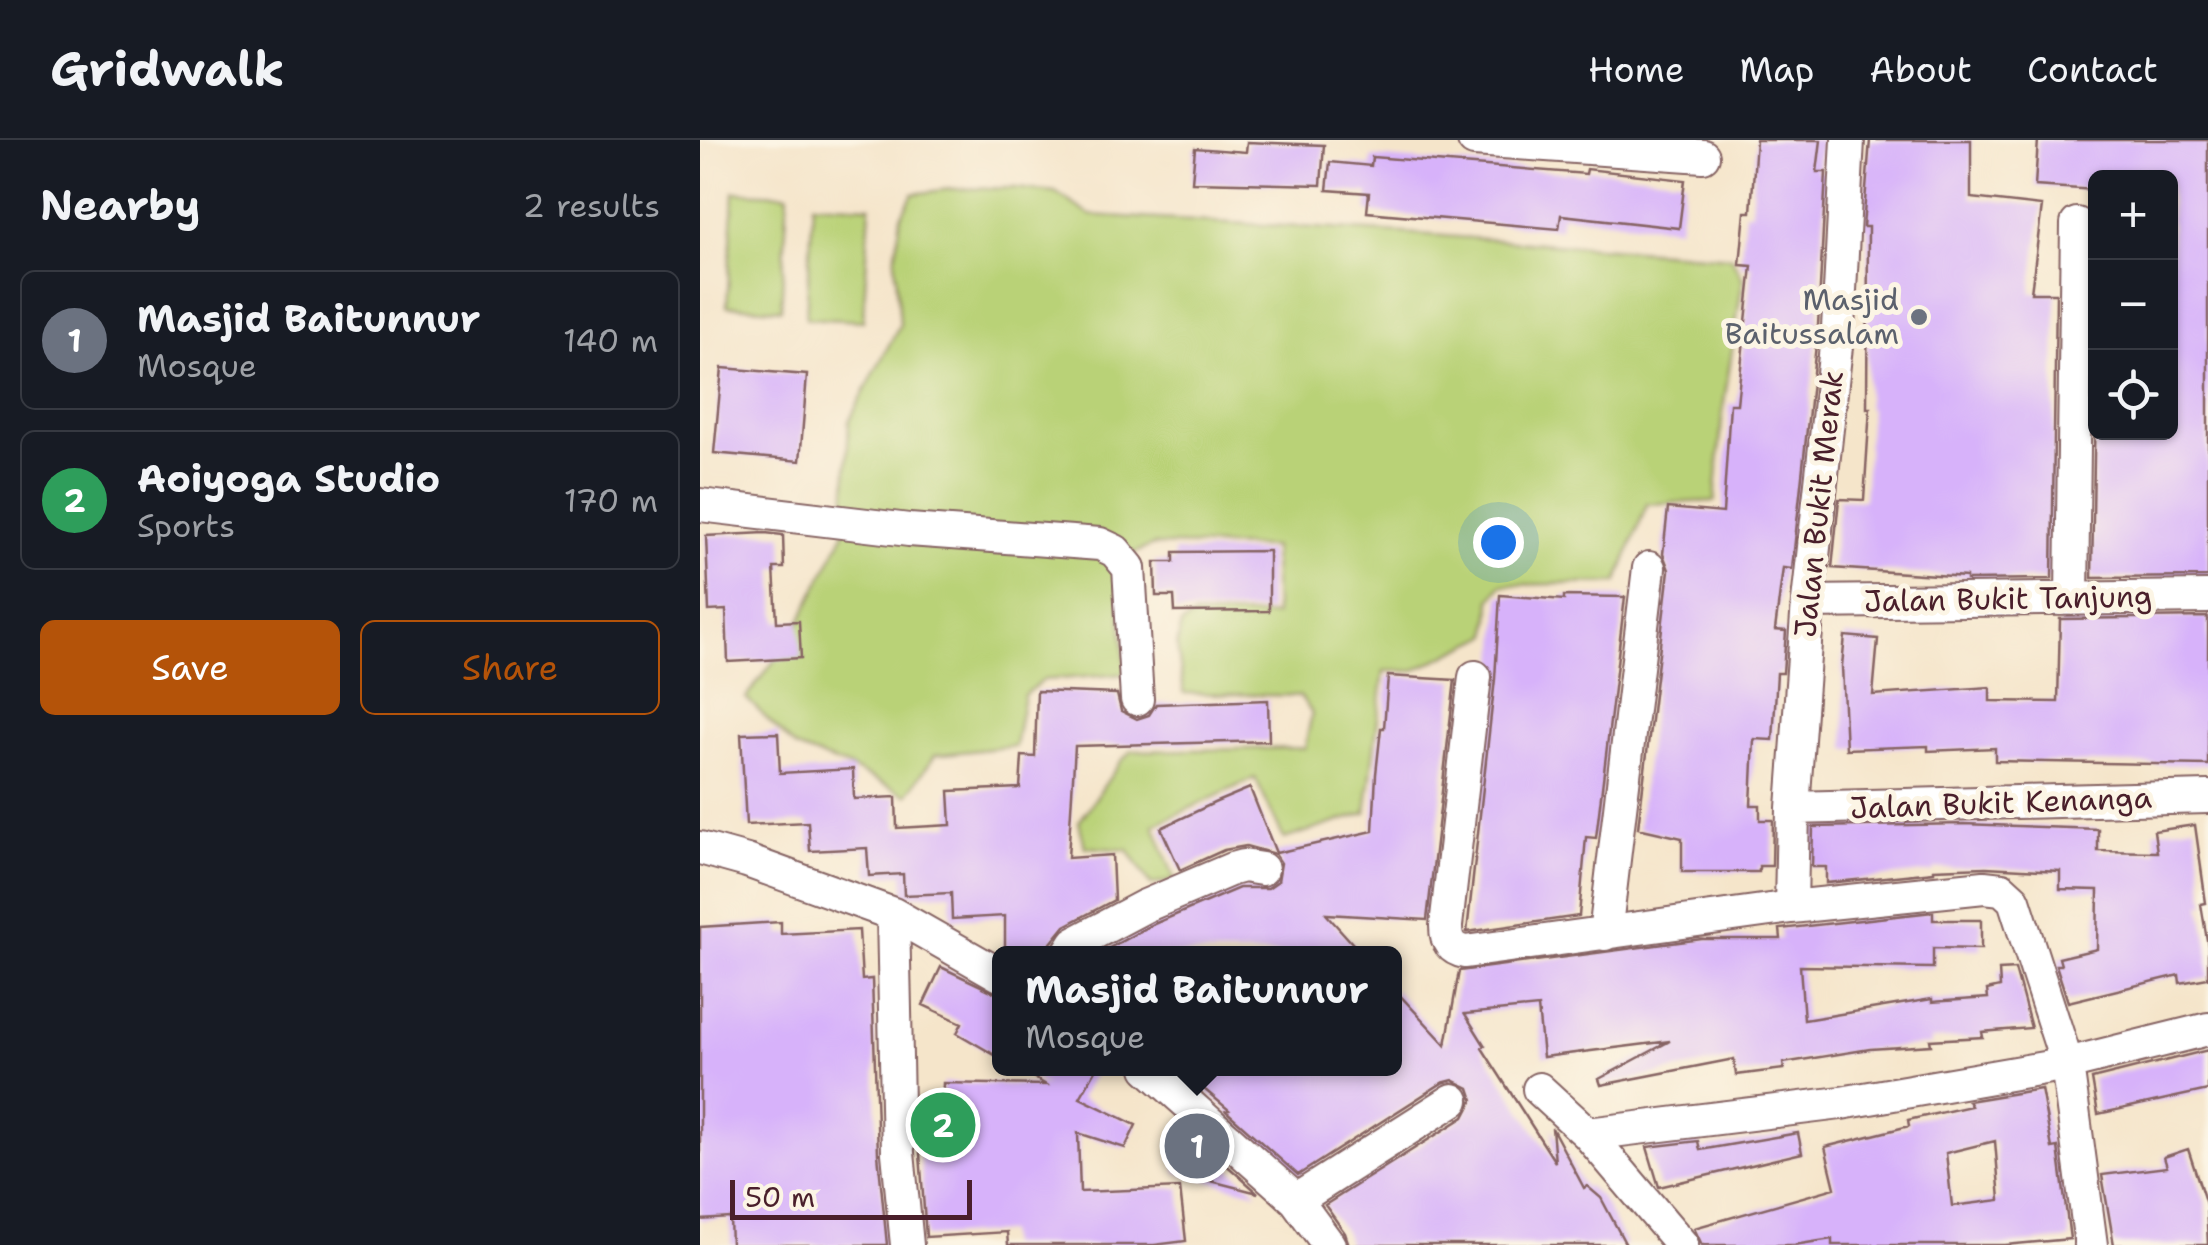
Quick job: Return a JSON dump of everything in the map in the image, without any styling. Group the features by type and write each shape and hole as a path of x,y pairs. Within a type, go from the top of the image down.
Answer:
{"street":[{"path":"1474,140 1703,156"},
{"name":"Jalan Bukit Merak","path":"1791,907 1793,808 1808,602 1838,328 1848,140"},
{"path":"2072,596 2077,224"},
{"path":"700,505 909,530 1100,544 1115,551 1130,568 1138,699"},
{"path":"1605,934 1649,568"},
{"name":"Jalan Bukit Tanjung","path":"1808,602 2208,597"},
{"path":"1475,677 1446,926 1450,944 1465,952 1791,907 2002,889 2014,900 2068,1064 2091,1245"},
{"name":"Jalan Bukit Kenanga","path":"1793,808 2208,797"},
{"path":"700,848 893,914 992,970"},
{"path":"1073,946 1145,906 1232,869 1262,869"},
{"path":"893,914 898,1152 907,1245"},
{"path":"1588,1134 1842,1103 2068,1064 2208,1030"},
{"path":"1166,1076 1296,1200 1330,1245"},
{"path":"1539,1089 1588,1134 1682,1245"},
{"path":"1296,1200 1452,1100"}],"green space":[{"path":"1015,188 1055,192 1090,215 1731,257 1743,279 1723,409 1715,501 1647,504 1617,583 1501,585 1491,600 1489,635 1413,671 1384,671 1366,813 1284,839 1255,778 1154,825 1175,880 1151,885 1128,850 1085,847 1079,822 1132,751 1305,748 1312,713 1300,696 1184,693 1177,646 1181,625 1194,616 1275,615 1273,547 1153,545 1116,561 1126,674 1043,680 1024,695 1015,746 935,755 907,795 796,748 746,698 793,636 844,533 849,421 900,324 895,261 901,216 913,194"},
{"path":"734,192 788,194 781,309 727,306"},
{"path":"813,203 870,206 863,321 806,318"}],"building":[{"path":"1756,140 1821,140 1817,172 1826,172 1818,326 1792,569 1783,568 1775,630 1786,631 1783,673 1777,673 1773,740 1754,739 1751,805 1760,805 1760,820 1773,820 1772,866 1759,866 1759,872 1682,872 1682,838 1638,828 1669,570 1663,554 1668,508 1723,513 1730,404 1737,404 1752,266 1740,265 1745,212 1751,212"},
{"path":"1870,140 1971,140 1971,198 2042,206 2031,293 2056,293 2052,579 1966,580 1832,568 1839,499 1864,500 1870,408 1868,227 1863,227"},
{"path":"2038,140 2208,140 2208,577 2092,578 2094,440 2178,440 2178,170 2088,170 2088,190 2035,186"},
{"path":"1247,142 1324,145 1321,185 1192,182 1195,148 1246,152"},
{"path":"1372,157 1586,174 1587,169 1685,180 1679,228 1561,215 1559,229 1367,212 1369,193 1327,190 1330,162 1371,166"},
{"path":"722,368 807,375 800,461 714,453"},
{"path":"783,535 784,568 774,568 777,622 799,621 801,658 728,662 726,610 709,611 706,536"},
{"path":"1269,551 1269,611 1175,612 1174,596 1156,596 1155,562 1174,562 1174,552"},
{"path":"1500,595 1564,600 1564,596 1625,597 1596,838 1586,837 1579,916 1467,932 1495,679"},
{"path":"2208,617 2208,765 1995,761 1995,748 1846,749 1842,666 1845,636 1878,639 1873,695 1990,687 1990,701 2058,702 2060,619"},
{"path":"1388,676 1455,680 1427,920 1326,914 1355,946 1113,946 1239,888 1268,888 1278,881 1281,863 1275,854 1246,846 1224,850 1180,870 1161,828 1214,803 1250,788 1276,853 1373,831 1376,774"},
{"path":"1037,691 1117,694 1121,711 1137,719 1149,715 1156,704 1268,700 1269,741 1075,746 1068,858 1112,855 1114,900 1065,926 1050,946 1005,946 1005,916 952,919 951,893 904,895 903,874 869,876 867,848 810,851 808,822 746,825 741,734 778,733 780,773 853,769 854,799 896,797 897,828 951,825 949,791 1020,788 1022,756 1035,757"},
{"path":"1963,824 2098,829 2098,851 2157,852 2154,831 2195,825 2206,903 2201,904 2208,946 2208,978 2180,983 2179,975 2068,1002 2056,965 2061,965 2059,958 2097,949 2098,890 2060,889 2060,871 1934,869 1826,883 1826,867 1812,867 1813,827"},
{"path":"1933,912 1933,920 1981,920 1981,949 1933,948 1933,968 1800,966 1804,1020 1932,999 1988,998 1987,990 2000,987 1999,970 2015,969 2031,1028 1982,1032 1983,1037 1930,1040 1931,1045 1870,1049 1783,1063 1784,1069 1736,1075 1734,1059 1601,1085 1599,1079 1670,1041 1543,1057 1538,1007 1465,1014 1485,1046 1482,1048 1555,1162 1552,1128 1584,1188 1587,1186 1601,1198 1626,1245 1349,1245 1325,1205 1464,1117 1473,1100 1469,1088 1453,1080 1442,1083 1298,1175 1189,1076 1402,1076 1402,998 1446,1045 1459,971 1702,939 1781,939 1780,929"},
{"path":"781,922 781,934 859,930 862,980 872,979 878,1154 887,1245 731,1245 730,1218 700,1220 700,927"},
{"path":"941,967 992,991 992,1053 957,1033 962,1023 923,1005"},
{"path":"2208,1050 2208,1090 2098,1114 2092,1079"},
{"path":"1031,1076 1092,1076 1080,1098 1136,1125 1125,1148 1078,1133 1080,1192 1180,1188 1186,1241 1154,1245 1008,1245 1007,1232 926,1237 917,1112 942,1112 943,1083 1046,1085"},
{"path":"2041,1089 2052,1148 2058,1147 2070,1239 2005,1245 1832,1245 1832,1239 1794,1245 1702,1245 1694,1228 1835,1188 1825,1147 1909,1126 1908,1120 1971,1106 1968,1101","holes":["1995,1141 2000,1200 1952,1206 1946,1153"]},
{"path":"1178,1122 1258,1193 1176,1172"},
{"path":"1798,1133 1802,1153 1659,1187 1647,1147 1698,1141 1700,1150"},
{"path":"2188,1149 2206,1204 2208,1245 2114,1245 2102,1175 2167,1167 2164,1157"}],"place":[{"name":"Masjid Baitussalam","path":"1919,317"},
{"name":"Aoiyoga Studio","path":"943,1125"},
{"name":"Masjid Baitunnur","path":"1197,1146"}]}
